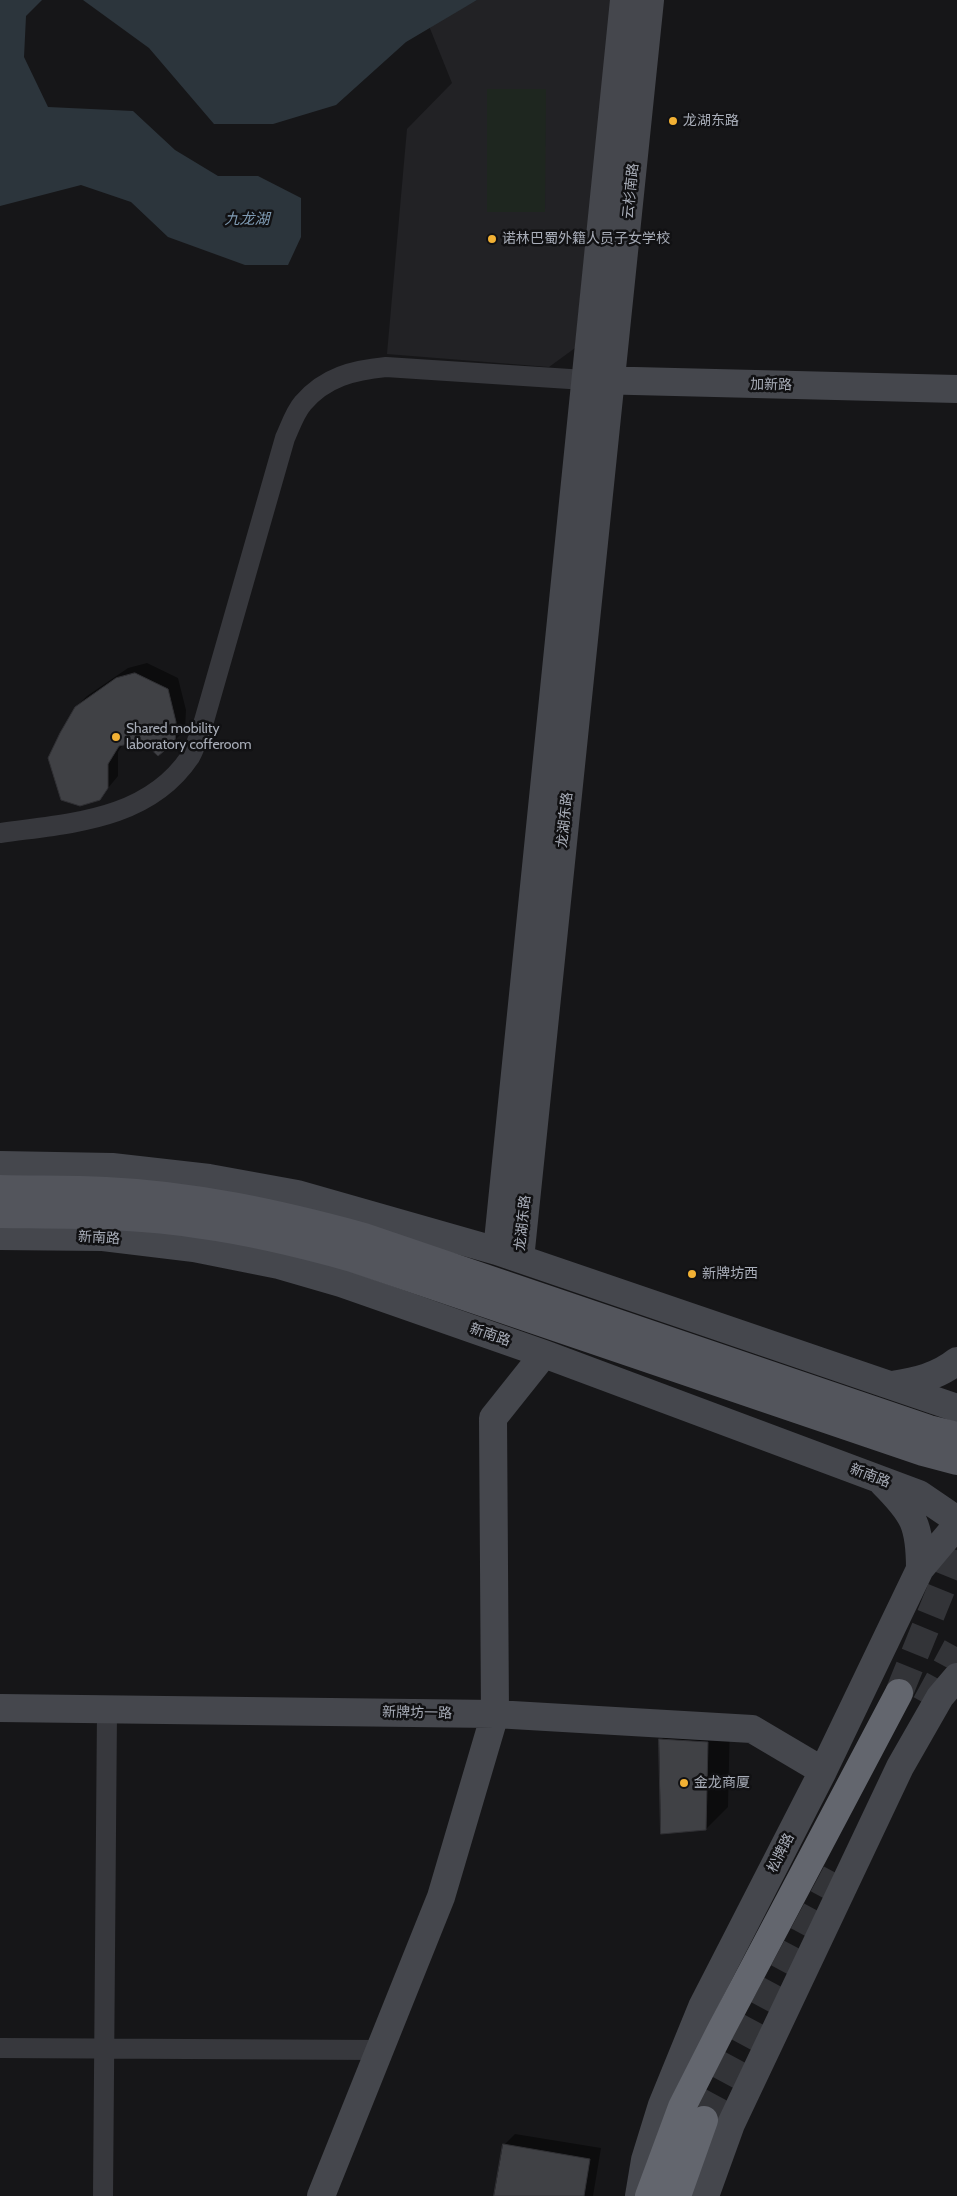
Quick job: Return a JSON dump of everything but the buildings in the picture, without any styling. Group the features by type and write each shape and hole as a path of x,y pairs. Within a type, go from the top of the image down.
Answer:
{"highway":[{"path":"648,2196 682,2107 899,1692"},
{"path":"676,2196 704,2120"}],"main road":[{"name":"云杉南路","path":"586,380 624,0"},
{"name":"云杉南路","path":"612,382 650,0"},
{"name":"加新路","path":"586,380 957,389"},
{"name":"龙湖东路","path":"508,1255 586,380"},
{"name":"龙湖东路","path":"508,1255 612,382"},
{"path":"0,1165 112,1167 209,1178 297,1194 508,1255 957,1408"},
{"path":"0,1189 108,1191 207,1202 292,1218 364,1237 920,1426 957,1436"},
{"name":"新南路","path":"0,1214 107,1215 201,1224 285,1240 361,1261 923,1452 957,1461"},
{"name":"新南路","path":"0,1236 103,1237 194,1248 279,1265 341,1282 544,1354 919,1494 957,1520"},
{"path":"321,2196 441,1897 496,1714 493,1418 544,1354"},
{"path":"890,1386 925,1379 944,1372 957,1362"},
{"path":"923,1452 957,1476"},
{"path":"880,1480 904,1504 915,1522 920,1543 920,1569"},
{"name":"松牌路","path":"639,2196 646,2160 662,2105 699,2016 823,1771 920,1569 957,1525"},
{"path":"705,2196 731,2124 900,1767 940,1697 957,1677"},
{"name":"新牌坊一路","path":"0,1708 496,1714 752,1730 823,1771"},
{"path":"900,1767 957,1708"}],"street":[{"path":"0,833 98,819 136,805 166,785 190,756 204,721 285,438 302,404 325,383 353,370 386,367 586,380"},
{"path":"103,2196 107,1710"},
{"path":"0,2048 378,2050"}],"shaded area":[{"name":"诺林巴蜀外籍人员子女学校","path":"477,0 611,0 575,348 549,367 387,354 407,129 452,83 429,26"},
{"path":"487,89 546,89 545,212 487,212"}],"water":[{"name":"九龙湖","path":"0,0 42,0 26,16 24,57 48,107 133,111 175,150 218,176 258,176 301,198 301,237 288,265 245,265 168,237 131,202 81,185 0,206"},
{"path":"83,0 477,0 406,42 336,105 273,124 214,124 149,48"}],"tunnel":[{"path":"899,1693 957,1550"},
{"path":"926,1704 957,1647"},
{"path":"704,2120 838,1870"}],"place":[{"name":"龙湖东路","path":"673,121"},
{"name":"诺林巴蜀外籍人员子女学校","path":"492,239"},
{"name":"Shared mobility laboratory cofferoom","path":"116,737"},
{"name":"新牌坊西","path":"692,1274"},
{"name":"金龙商厦","path":"684,1783"}]}
